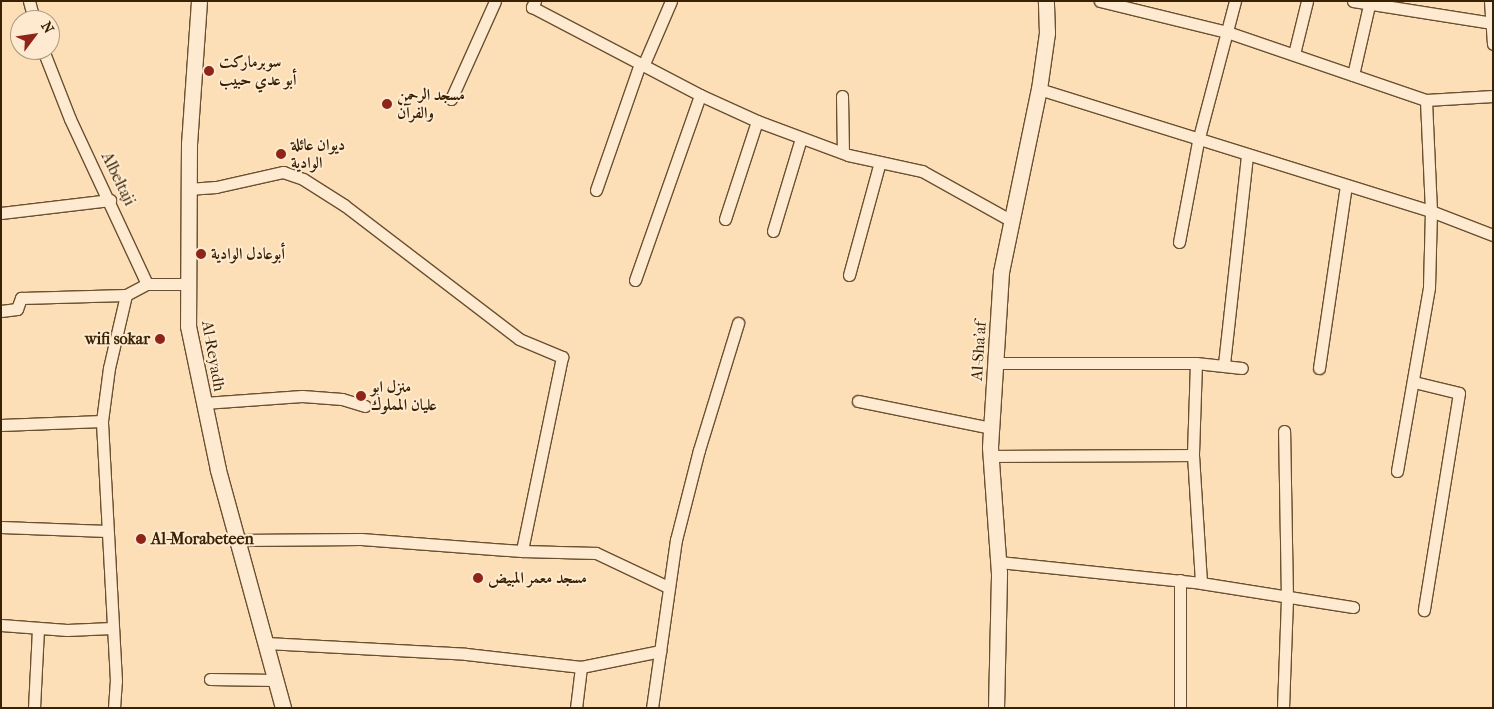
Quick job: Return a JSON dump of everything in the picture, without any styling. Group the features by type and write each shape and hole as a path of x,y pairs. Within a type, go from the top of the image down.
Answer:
{"street":[{"name":"Al-Reyadh","path":"199,1 188,189 188,326 218,470 283,708"},
{"path":"450,99 495,1"},
{"path":"535,1 532,7 641,65 757,121 843,152 880,162 922,170 1010,220"},
{"path":"596,190 641,65 671,1"},
{"name":"Al-Sha'af","path":"996,708 999,562 990,456 1001,272 1010,220 1039,89 1047,33 1046,1"},
{"path":"1100,1 1227,32 1426,100 1493,96"},
{"path":"1179,242 1198,141 1235,1"},
{"path":"1294,54 1307,1"},
{"path":"1353,1 1492,23"},
{"path":"1490,1 1493,44"},
{"path":"1353,75 1369,3"},
{"name":"Albeltaji","path":"47,60 70,119 110,200 148,284"},
{"path":"1039,89 1198,141 1431,211 1493,234"},
{"path":"635,280 700,94"},
{"path":"842,96 843,152"},
{"path":"1397,471 1402,432 1414,382 1429,287 1431,211 1426,100"},
{"path":"725,219 757,121"},
{"path":"772,231 801,138"},
{"path":"1224,364 1247,156"},
{"path":"849,274 880,162"},
{"path":"188,189 216,187 283,172 303,179 344,205 519,339 562,357 522,551"},
{"path":"1319,368 1346,186"},
{"path":"1,213 110,200"},
{"path":"1,310 17,309 21,298 126,295 148,284 188,284"},
{"path":"114,708 102,421 109,368 126,295"},
{"path":"652,708 676,540 696,459 738,324"},
{"path":"1196,363 1193,455 1201,582"},
{"path":"996,364 1196,363 1224,364 1242,368"},
{"path":"1414,382 1459,393 1424,610"},
{"path":"204,403 302,396 342,399 365,406"},
{"path":"858,401 991,428"},
{"path":"1,425 102,421"},
{"path":"1283,708 1287,598 1284,431"},
{"path":"990,456 1193,455"},
{"path":"1,527 107,531"},
{"path":"238,540 361,539 522,551 596,553 668,588"},
{"path":"999,562 1201,582 1287,598 1353,607"},
{"path":"1180,580 1180,708"},
{"path":"1,625 38,628 112,628"},
{"path":"34,708 38,628"},
{"path":"266,643 466,654 581,667 660,651"},
{"path":"576,708 581,667"},
{"path":"210,679 275,680"}],"place":[{"name":"سوبرماركت أبو عدي حبيب","path":"209,71"},
{"name":"مسجد الرحمن والفرآن","path":"387,104"},
{"name":"ديوان عائلة الوادية","path":"281,154"},
{"name":"أبوعادل الوادية","path":"201,254"},
{"name":"wifi sokar","path":"160,339"},
{"name":"منزل ابو عليان المملوك","path":"361,396"},
{"name":"Al-Morabeteen","path":"141,539"},
{"name":"مسجد معمر المبيض","path":"478,578"}]}
